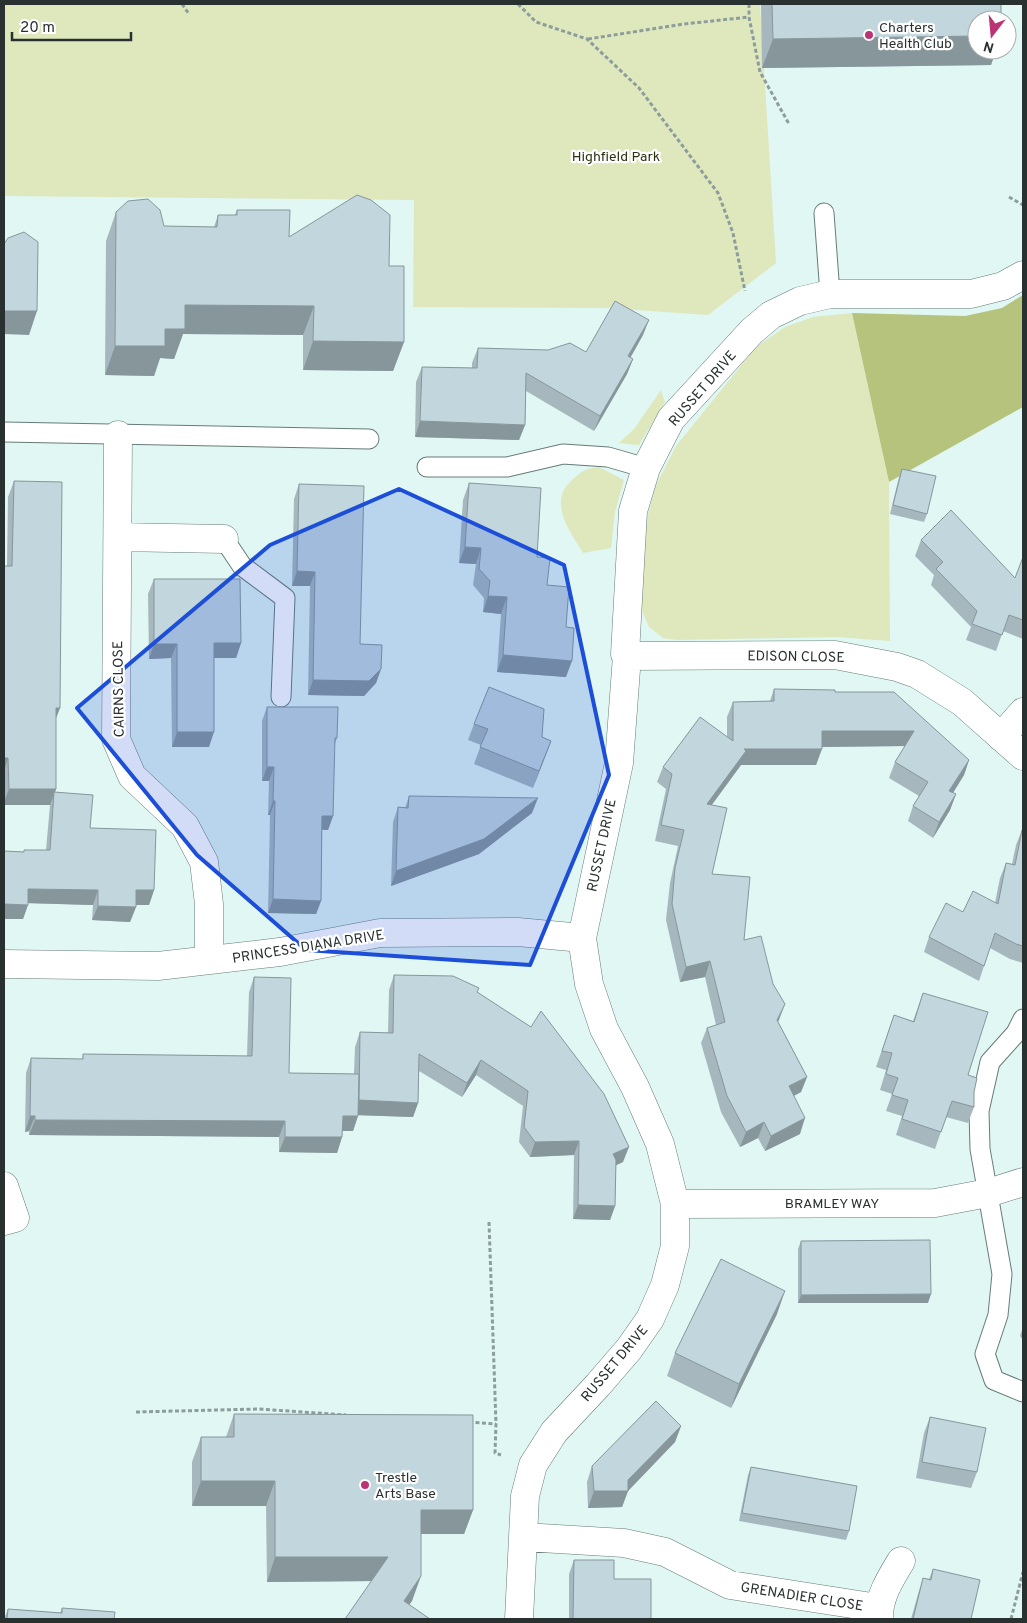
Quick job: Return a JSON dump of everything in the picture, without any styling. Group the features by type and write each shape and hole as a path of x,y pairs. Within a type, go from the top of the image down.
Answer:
{"street":[{"name":"RUSSET DRIVE","path":"519,1619 526,1496 533,1465 554,1432 622,1357 650,1319 665,1285 675,1246 675,1204 660,1144 635,1087 604,1029 589,984 582,938 618,763 627,656 625,654 633,511 646,468 672,419 752,331 770,315 800,301 830,294 971,294 1003,286 1023,275"},
{"name":"CAIRNS CLOSE","path":"118,434 116,739 132,776 186,826 204,862 209,904 209,960"},
{"path":"118,536 224,539"},
{"name":"EDISON CLOSE","path":"627,656 835,655 897,667 917,674 962,702 1023,756"},
{"path":"1001,738 1023,712"},
{"name":"PRINCESS DIANA DRIVE","path":"4,964 158,966 280,952 380,933 518,932 582,938"},
{"name":"BRAMLEY WAY","path":"675,1204 934,1203 988,1193 1023,1182"},
{"path":"4,1186 15,1218 4,1221"},
{"name":"GRENADIER CLOSE","path":"524,1537 624,1544 665,1552 730,1585 879,1614 888,1582 901,1561"}],"lane":[{"path":"824,213 830,294"},
{"path":"4,432 369,439"},
{"path":"427,468 507,467 563,454 608,457 646,468"},
{"path":"224,539 242,566 285,598 282,697"},
{"path":"1023,1019 1016,1033 990,1062 979,1111 980,1149 1002,1274 998,1315 985,1354 994,1380 1023,1392"}],"path":[{"path":"182,4 189,14"},
{"path":"518,4 536,22 587,39 639,88 718,193 734,233 745,294"},
{"path":"749,4 749,17 760,72 789,124"},
{"path":"587,39 684,24 749,17"},
{"path":"1009,197 1023,205"},
{"path":"489,1222 496,1453 533,1465"},
{"path":"136,1412 260,1409 348,1415"},
{"path":"467,1422 496,1424"},
{"path":"1012,1619 1023,1572"}],"highlighted area":[{"path":"399,489 564,565 609,775 530,965 306,950 197,855 77,708 270,545"}],"green space":[{"name":"Highfield Park","path":"4,4 760,4 776,263 708,315 607,308 413,307 414,200 4,196"},
{"path":"1023,295 1023,407 889,482 852,313 965,316 1002,308"},
{"path":"852,313 889,482 890,641 836,637 677,640 663,638 649,627 640,606 646,522 656,485 676,446 756,347 785,327 813,317"},
{"path":"661,390 665,402 639,445 619,443 634,429"},
{"path":"599,467 624,480 615,512 611,548 583,553 563,516 561,498 565,489 579,474 587,469"}],"building":[{"path":"772,4 1001,4 1001,10 967,10 967,36 773,39"},
{"path":"357,195 371,200 390,215 389,266 404,266 404,342 313,341 314,306 185,305 185,329 165,329 165,346 115,346 116,212 128,201 148,199 160,210 164,226 217,227 218,215 237,215 237,210 290,210 289,237"},
{"path":"24,232 38,242 37,311 4,311 4,244 8,238"},
{"path":"615,301 649,320 628,356 633,359 600,416 526,373 525,425 420,421 422,367 477,368 478,348 548,350 570,343 586,352"},
{"path":"902,469 936,476 927,514 893,505"},
{"path":"14,481 62,482 60,708 56,708 56,789 9,789 8,758 4,758 4,566 12,566"},
{"path":"469,483 541,488 537,557 550,558 547,585 569,587 566,627 574,628 572,661 503,655 507,597 488,596 490,581 479,569 481,548 465,547"},
{"path":"299,484 364,486 360,644 382,645 381,669 369,681 313,680 315,572 297,571"},
{"path":"951,510 1015,578 1023,557 1023,620 1009,615 1002,635 972,624 977,611 936,569 943,562 921,540"},
{"path":"154,579 240,579 241,643 214,643 214,732 177,732 177,644 154,644"},
{"path":"489,687 544,709 542,737 551,741 539,771 480,747 488,729 474,724"},
{"path":"774,689 894,692 969,760 949,791 956,794 939,822 913,806 928,782 895,762 914,731 822,731 822,749 744,749 746,751 707,804 727,808 712,874 750,877 744,940 761,936 773,984 785,1004 777,1020 807,1077 789,1086 805,1118 771,1136 764,1122 746,1132 727,1096 707,1028 725,1022 710,961 686,967 672,904 675,868 684,830 661,825 672,774 663,767 700,717 733,741 733,702 774,701"},
{"path":"267,707 338,707 337,738 335,738 333,816 322,816 321,901 273,899 274,767 267,767"},
{"path":"54,792 93,795 90,828 156,830 154,890 136,890 136,907 98,906 98,890 28,889 28,905 4,904 4,851 50,850"},
{"path":"409,796 538,798 484,839 396,871 398,807 408,808"},
{"path":"1022,830 1023,946 995,933 984,966 929,937 946,903 963,912 973,891 998,904 1006,863 1015,865"},
{"path":"394,975 453,976 479,988 477,992 531,1027 541,1011 604,1094 629,1147 613,1154 616,1160 615,1206 578,1205 579,1141 535,1142 524,1127 528,1091 481,1060 467,1083 419,1054 418,1103 359,1100 360,1032 393,1033"},
{"path":"254,977 291,978 289,1073 359,1074 358,1116 343,1116 342,1137 285,1137 285,1121 35,1120 35,1116 30,1116 31,1058 83,1059 83,1054 252,1056"},
{"path":"923,993 988,1012 968,1075 977,1078 974,1092 974,1107 952,1101 941,1132 902,1119 908,1100 892,1095 898,1078 886,1074 892,1053 882,1051 894,1015 914,1022"},
{"path":"930,1240 931,1294 801,1295 801,1241"},
{"path":"721,1259 785,1291 739,1384 675,1353"},
{"path":"656,1401 681,1426 628,1480 628,1491 594,1491 592,1466"},
{"path":"234,1414 473,1415 473,1510 421,1510 421,1576 404,1601 430,1619 345,1619 388,1557 275,1557 275,1481 201,1481 201,1437 234,1437"},
{"path":"930,1417 986,1428 977,1472 922,1462"},
{"path":"751,1467 857,1486 849,1531 742,1513"},
{"path":"574,1560 614,1560 614,1579 651,1579 651,1619 573,1619"},
{"path":"933,1569 980,1580 971,1619 913,1619 923,1578 931,1580"},
{"path":"62,1608 115,1612 114,1619 7,1619 8,1609 62,1613"}],"place":[{"name":"Charters Health Club","path":"869,35"},
{"name":"Trestle Arts Base","path":"365,1485"}]}
